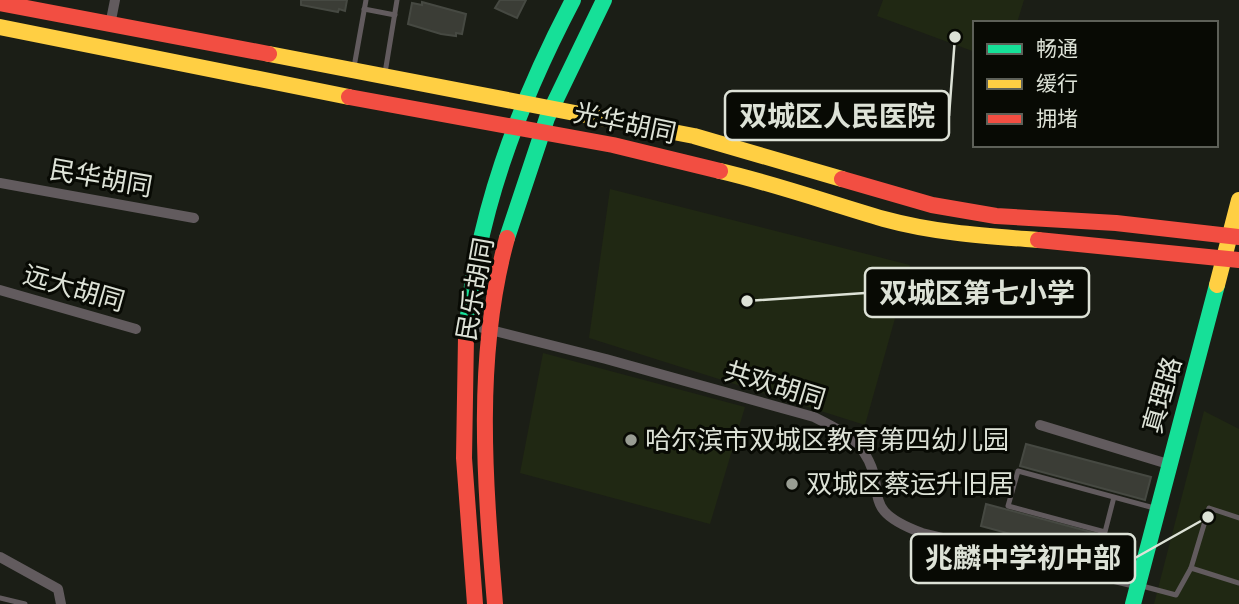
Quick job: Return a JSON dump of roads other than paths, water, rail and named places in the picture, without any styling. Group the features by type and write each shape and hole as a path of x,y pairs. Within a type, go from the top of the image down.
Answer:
{"main road":[{"name":"民乐胡同","path":"475,604 464,476 463,415 467,324 489,213 516,126 524,103 573,0"},
{"name":"民乐胡同","path":"495,604 485,484 489,330 512,223 552,108 604,0"},
{"name":"光华胡同","path":"0,4 694,136 932,205 996,216 1116,223 1235,236"},
{"name":"光华胡同","path":"0,27 442,115 544,131 701,164 785,186 885,219 950,233 1191,253 1232,259"},
{"name":"真理路","path":"1133,604 1168,464 1232,259 1239,200"}],"street":[{"path":"110,25 115,0"},
{"name":"民华胡同","path":"0,183 194,218"},
{"name":"远大胡同","path":"0,290 135,329"},
{"name":"共欢胡同","path":"467,324 814,417 842,431 863,452 881,509 897,524 922,533 1139,585"},
{"path":"1040,425 1168,464"},
{"path":"1,560 58,589 61,604"}],"lane":[{"path":"353,70 366,0"},
{"path":"384,76 397,0"},
{"path":"364,9 395,15"},
{"path":"1114,497 1105,532 1009,506 1018,471 1114,497 1157,509"},
{"path":"1139,585 1176,595 1191,568 1209,508 1239,518"},
{"path":"1191,568 1239,583"},
{"path":"0,598 25,604"}],"place":[{"name":"双城区人民医院","path":"955,37"},
{"name":"双城区第七小学","path":"747,301"},
{"name":"哈尔滨市双城区教育第四幼儿园","path":"631,440"},
{"name":"双城区蔡运升旧居","path":"792,484"},
{"name":"兆麟中学初中部","path":"1208,517"}]}
